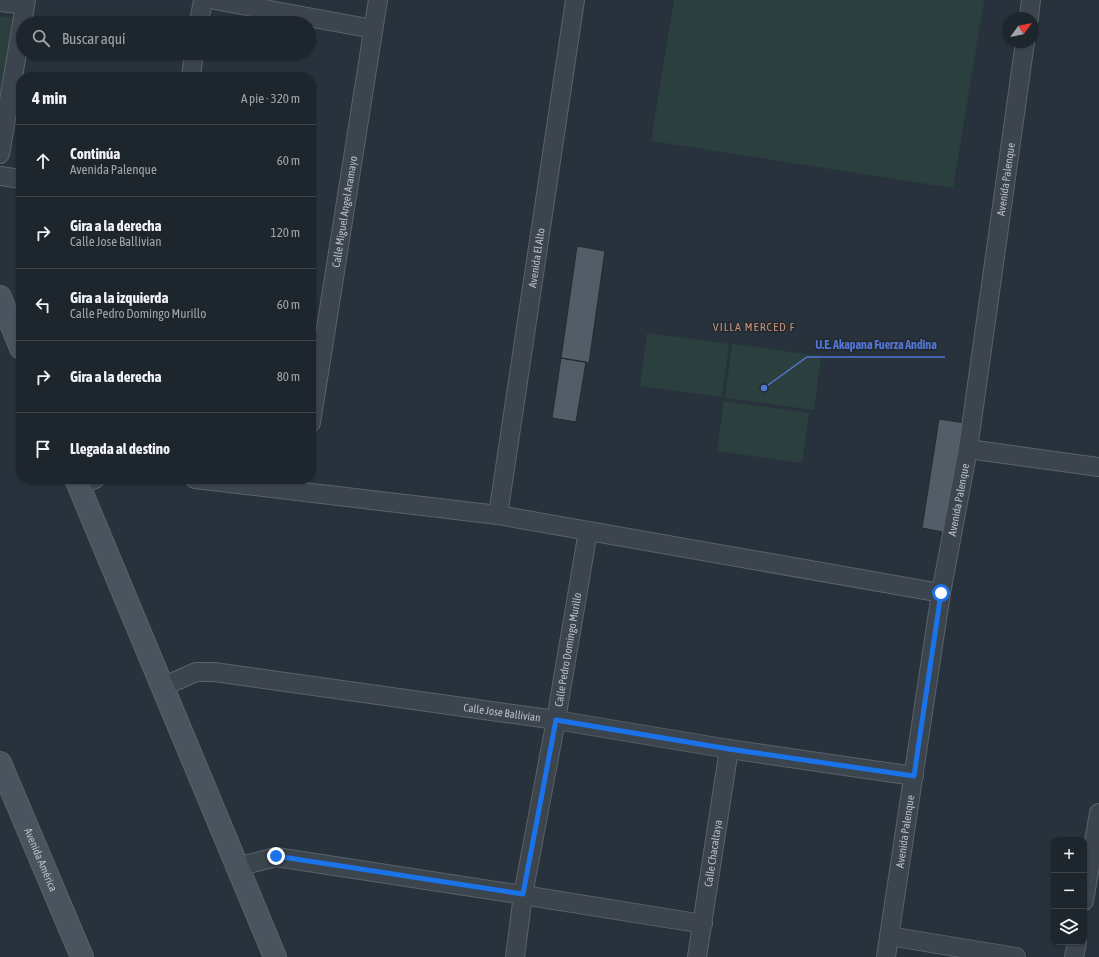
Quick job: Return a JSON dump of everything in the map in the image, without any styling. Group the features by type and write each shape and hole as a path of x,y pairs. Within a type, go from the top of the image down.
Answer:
{"street":[{"path":"200,16 203,0"},
{"path":"215,0 302,16"},
{"name":"Calle Miguel Angel Aramayo","path":"316,391 378,0"},
{"name":"Avenida El Alto","path":"498,515 575,0"},
{"path":"1030,12 1031,0"},
{"path":"0,2 25,3 23,16"},
{"path":"316,19 373,29"},
{"name":"Avenida Palenque","path":"886,957 941,593 968,449 1024,48"},
{"path":"0,154 16,57"},
{"path":"192,72 193,60"},
{"path":"0,176 16,178"},
{"path":"0,297 16,336"},
{"path":"968,449 1099,467"},
{"path":"84,484 162,687 274,957"},
{"path":"283,484 301,485 498,515 941,593"},
{"name":"Calle Pedro Domingo Murillo","path":"515,957 523,894 556,720 588,531"},
{"name":"Calle Jose Ballivian","path":"162,687 196,672 214,672 556,720 729,749 914,776"},
{"name":"Calle Chacaltaya","path":"697,957 729,749"},
{"name":"Avenida América","path":"0,763 82,957"},
{"path":"1087,883 1099,813"},
{"path":"237,867 276,856 523,894 703,924"},
{"path":"889,936 1016,957"},
{"path":"1074,957 1076,945"}],"green space":[{"path":"674,0 984,0 953,188 651,141"},
{"path":"0,16 15,18 0,111"},
{"path":"647,333 729,344 722,397 640,386"},
{"path":"732,344 821,356 814,410 725,398"},
{"path":"724,401 809,413 802,463 717,451"}],"building":[{"path":"577,246 605,251 589,363 561,358"},
{"path":"561,358 586,362 576,422 552,418"},
{"path":"939,419 965,423 948,533 922,528"}],"place":[{"name":"U.E. Akapana Fuerza Andina","path":"764,388"}],"district":[{"name":"VILLA MERCED F","path":"754,327"}],"route":[{"path":"276,856 523,894 556,720 729,749 914,776 941,593"}]}
